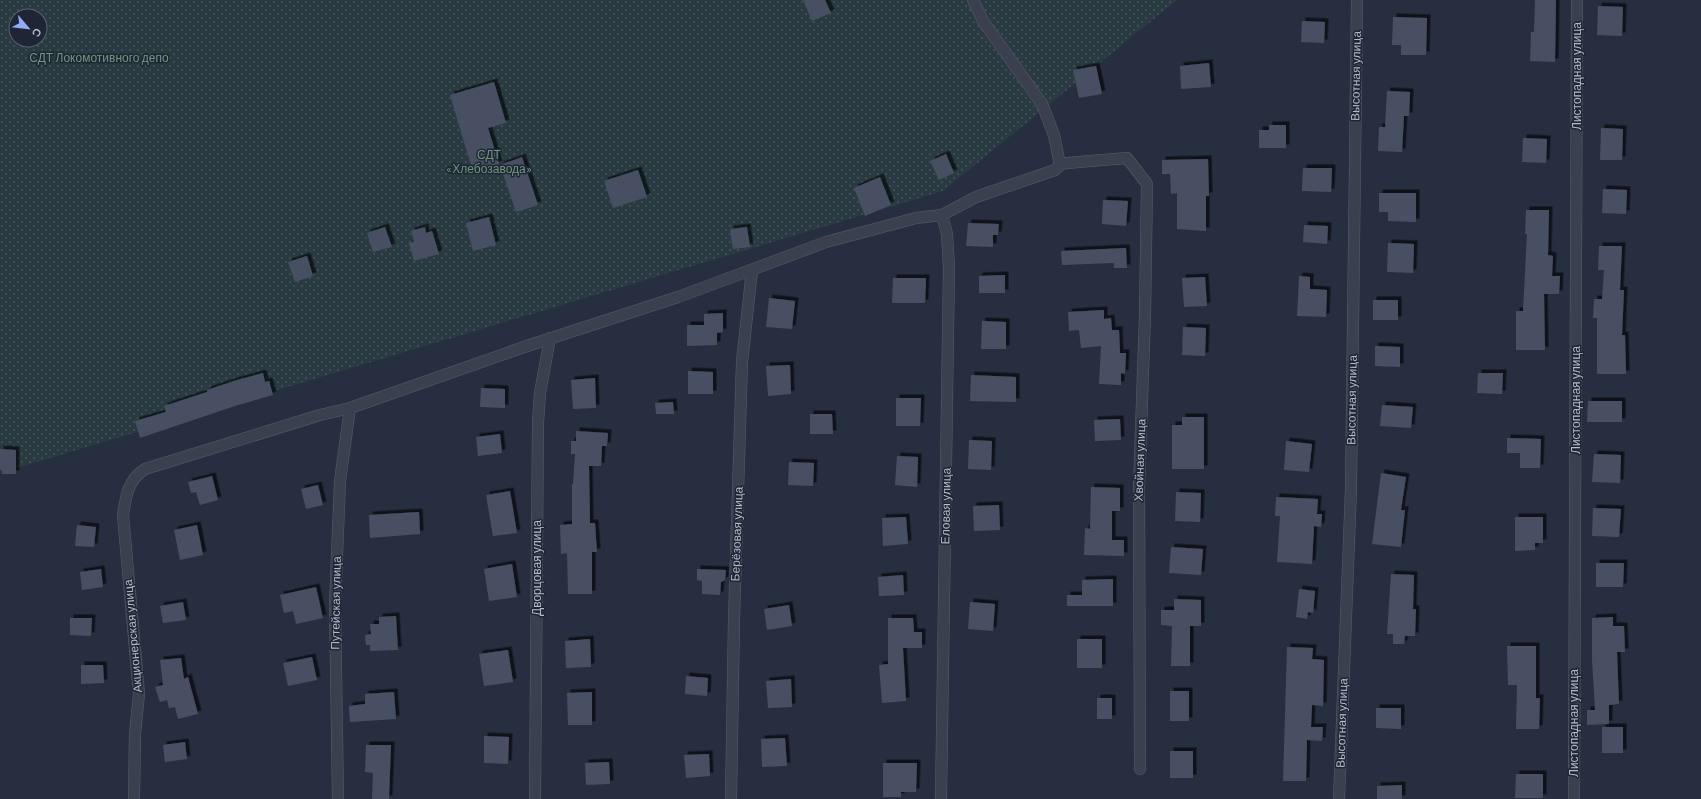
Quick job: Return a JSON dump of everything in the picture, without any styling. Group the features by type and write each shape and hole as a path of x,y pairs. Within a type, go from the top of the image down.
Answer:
{"street":[{"name":"Высотная улица","path":"1339,799 1351,488 1357,0"},
{"name":"Листопадная улица","path":"1574,799 1578,0"},
{"path":"350,408 550,338 678,297 826,242 916,218 942,215 976,197 1055,170 1060,165 1054,135 1042,104 983,21 977,2"},
{"name":"Хвойная улица","path":"1060,165 1067,163 1127,158 1147,184 1146,315 1139,487 1140,769"},
{"name":"Еловая улица","path":"941,799 950,267 948,234 942,215"},
{"name":"Берёзовая улица","path":"731,799 734,619 742,362 752,270"},
{"name":"Дворцовая улица","path":"535,799 538,422 540,393 550,338"},
{"name":"Акционерская улица","path":"134,799 135,734 139,694 123,515 127,492 136,475 145,469 320,415 350,408"},
{"name":"Путейская улица","path":"338,799 335,606 340,481 350,408"}],"green space":[{"name":"СДТ «Хлебозавода»","path":"0,0 1177,0 943,191 0,473"}],"building":[{"path":"803,0 825,0 831,13 812,21"},
{"path":"1535,0 1556,0 1555,62 1530,61 1531,32 1534,32"},
{"path":"1598,6 1623,7 1622,36 1597,35"},
{"path":"1393,17 1427,18 1426,55 1401,55 1401,45 1392,45"},
{"path":"1302,21 1325,22 1324,43 1301,42"},
{"path":"1209,63 1211,87 1181,89 1180,66"},
{"path":"1096,66 1102,94 1079,98 1073,70"},
{"path":"494,82 506,123 488,128 499,164 473,172 450,95"},
{"path":"1387,91 1410,92 1409,116 1404,116 1402,152 1378,151 1379,127 1385,127"},
{"path":"1269,125 1286,125 1286,148 1259,148 1259,130 1269,130"},
{"path":"1601,128 1623,129 1622,160 1600,160"},
{"path":"1523,138 1547,139 1546,163 1522,162"},
{"path":"946,154 954,173 939,180 930,161"},
{"path":"522,157 538,205 516,212 500,165"},
{"path":"1208,159 1209,196 1206,196 1206,231 1177,229 1177,193 1171,194 1170,174 1162,174 1162,160"},
{"path":"1303,168 1332,168 1331,192 1302,191"},
{"path":"638,170 647,197 613,208 604,181"},
{"path":"880,177 891,205 865,216 854,188"},
{"path":"1603,189 1627,190 1626,214 1602,213"},
{"path":"1379,193 1416,193 1416,222 1388,221 1388,212 1379,212"},
{"path":"1103,200 1128,201 1126,226 1102,224"},
{"path":"1526,210 1549,210 1548,255 1553,256 1552,276 1560,276 1559,294 1544,294 1545,350 1516,350 1516,311 1523,311 1527,234 1525,234"},
{"path":"489,217 496,245 473,251 466,223"},
{"path":"968,223 999,224 998,235 993,235 993,247 966,246"},
{"path":"1304,225 1328,226 1327,244 1303,242"},
{"path":"385,227 392,247 373,252 367,233"},
{"path":"425,227 426,233 432,231 439,254 414,261 409,243 414,242 411,231"},
{"path":"747,227 750,247 733,249 730,229"},
{"path":"1388,243 1414,244 1413,273 1387,272"},
{"path":"1599,246 1622,246 1620,290 1624,290 1622,335 1625,335 1626,374 1597,374 1597,318 1593,318 1594,299 1602,299 1604,270 1598,270"},
{"path":"1126,248 1127,268 1114,268 1114,263 1062,265 1061,251"},
{"path":"307,256 313,276 295,282 288,262"},
{"path":"1005,275 1005,293 979,293 979,276"},
{"path":"1299,276 1310,277 1310,289 1327,290 1326,317 1297,316"},
{"path":"1205,277 1207,306 1184,307 1182,278"},
{"path":"893,278 926,278 925,303 892,303"},
{"path":"769,298 795,301 792,329 766,327"},
{"path":"1373,300 1398,300 1398,320 1373,320"},
{"path":"1104,310 1104,319 1111,318 1112,330 1119,330 1120,353 1126,353 1125,374 1121,373 1121,385 1099,384 1101,346 1081,348 1079,330 1069,331 1068,312"},
{"path":"723,313 723,332 717,333 717,345 687,346 687,325 704,325 704,314"},
{"path":"982,321 1006,322 1006,349 981,349"},
{"path":"1183,327 1206,328 1205,356 1182,355"},
{"path":"1375,346 1400,347 1400,367 1375,366"},
{"path":"790,365 791,394 768,396 766,366"},
{"path":"688,371 713,372 713,394 688,394"},
{"path":"263,373 265,382 269,381 273,395 235,406 140,438 135,421 166,412 164,406 207,392 207,390 237,380"},
{"path":"1478,373 1503,373 1502,394 1477,393"},
{"path":"971,375 1016,377 1016,402 970,401"},
{"path":"595,378 596,408 573,409 571,380"},
{"path":"481,388 505,389 505,408 480,407"},
{"path":"896,398 921,398 920,426 896,426"},
{"path":"1588,401 1622,401 1622,422 1587,422"},
{"path":"673,402 674,414 656,414 655,403"},
{"path":"1382,405 1413,407 1411,428 1380,426"},
{"path":"810,414 832,414 833,434 810,434"},
{"path":"1182,417 1204,417 1204,469 1172,469 1172,425 1182,425"},
{"path":"1120,419 1121,440 1095,441 1094,420"},
{"path":"576,431 608,433 607,446 602,446 601,466 589,466 590,523 595,523 597,552 592,552 592,594 568,594 567,553 561,554 560,525 572,524 572,484 575,454 571,454 571,441 576,441"},
{"path":"500,434 502,453 478,456 476,437"},
{"path":"1507,438 1541,439 1540,468 1520,468 1520,453 1507,453"},
{"path":"969,440 992,441 991,470 968,469"},
{"path":"1286,441 1312,444 1309,472 1284,470"},
{"path":"0,449 16,450 16,474 2,474 2,470 0,470"},
{"path":"1594,454 1621,455 1620,483 1592,482"},
{"path":"897,456 918,457 917,487 895,485"},
{"path":"789,462 814,463 813,486 788,485"},
{"path":"1381,473 1406,477 1401,510 1405,510 1401,547 1372,544"},
{"path":"212,476 218,500 200,505 196,492 191,493 188,482"},
{"path":"318,485 323,505 306,509 301,489"},
{"path":"1091,487 1120,488 1120,511 1112,511 1112,540 1124,540 1124,556 1084,555 1085,528 1090,529"},
{"path":"510,491 517,533 493,536 486,495"},
{"path":"1176,492 1201,493 1200,522 1175,521"},
{"path":"1276,497 1318,499 1317,514 1322,514 1321,527 1314,526 1312,564 1277,562 1280,516 1275,516"},
{"path":"999,505 1000,530 974,531 973,506"},
{"path":"1593,508 1621,509 1619,537 1592,536"},
{"path":"419,512 420,534 370,538 369,515"},
{"path":"906,517 908,544 883,546 882,518"},
{"path":"1515,517 1543,517 1543,543 1535,543 1535,550 1515,551"},
{"path":"77,525 96,527 94,547 75,546"},
{"path":"197,525 203,555 180,560 174,530"},
{"path":"1171,547 1203,549 1201,575 1169,573"},
{"path":"1596,563 1624,563 1623,587 1596,587"},
{"path":"512,564 517,597 489,601 484,569"},
{"path":"101,569 103,587 82,590 80,572"},
{"path":"697,569 726,570 725,580 721,582 720,595 702,594 702,581 697,580"},
{"path":"1391,574 1414,575 1413,609 1416,609 1415,636 1405,636 1404,644 1393,644 1393,634 1387,634"},
{"path":"903,575 904,595 879,596 878,577"},
{"path":"1113,579 1113,606 1067,606 1067,595 1082,595 1082,580"},
{"path":"316,587 323,618 296,624 293,611 284,613 280,595"},
{"path":"1299,589 1315,591 1313,613 1308,612 1307,619 1296,617"},
{"path":"1174,599 1201,600 1201,626 1190,626 1190,666 1171,666 1172,626 1161,625 1161,610 1174,610"},
{"path":"183,602 186,620 163,623 160,606"},
{"path":"970,602 995,604 993,631 968,629"},
{"path":"789,605 792,626 767,630 764,609"},
{"path":"396,616 398,650 370,651 370,645 366,645 365,635 371,634 370,624 379,624 379,617"},
{"path":"1613,617 1613,626 1624,626 1625,652 1617,652 1619,704 1609,705 1609,724 1587,725 1587,710 1595,710 1592,660 1592,618"},
{"path":"70,618 92,618 91,636 70,635"},
{"path":"888,618 913,618 914,632 922,632 922,648 903,648 906,701 882,703 879,665 888,664"},
{"path":"590,639 591,667 566,668 565,641"},
{"path":"1077,639 1102,639 1102,668 1077,668"},
{"path":"1507,646 1536,646 1536,698 1540,698 1539,729 1516,729 1517,685 1508,685"},
{"path":"1287,647 1313,648 1312,659 1324,660 1323,706 1312,705 1311,727 1323,727 1322,741 1307,740 1306,781 1283,781"},
{"path":"508,650 513,682 484,686 479,654"},
{"path":"312,657 317,680 288,686 283,663"},
{"path":"181,658 184,679 188,677 198,714 178,719 175,707 169,708 167,700 160,702 155,687 163,685 160,660"},
{"path":"81,665 103,665 104,683 81,684"},
{"path":"686,676 708,678 707,696 685,694"},
{"path":"791,679 792,707 768,708 766,681"},
{"path":"1170,691 1189,691 1189,721 1170,721"},
{"path":"394,692 396,719 350,722 349,706 365,704 365,694"},
{"path":"592,692 592,725 568,725 567,693"},
{"path":"1097,698 1112,698 1112,719 1097,719"},
{"path":"1376,708 1401,708 1401,729 1376,728"},
{"path":"1602,727 1623,727 1623,753 1602,753"},
{"path":"484,736 509,737 508,764 484,763"},
{"path":"785,738 787,766 762,767 761,739"},
{"path":"185,742 187,759 165,762 163,745"},
{"path":"366,745 391,745 389,799 372,799 373,773 365,772"},
{"path":"1170,751 1193,751 1193,778 1170,778"},
{"path":"709,754 710,776 686,778 684,755"},
{"path":"609,762 610,784 586,785 585,763"},
{"path":"883,763 917,763 916,792 901,792 901,797 883,797"},
{"path":"1516,774 1543,774 1543,798 1515,798"},
{"path":"1402,785 1402,799 1377,799 1377,786"}],"park label":[{"name":"СДТ Локомотивного депо","path":"99,58"}]}
